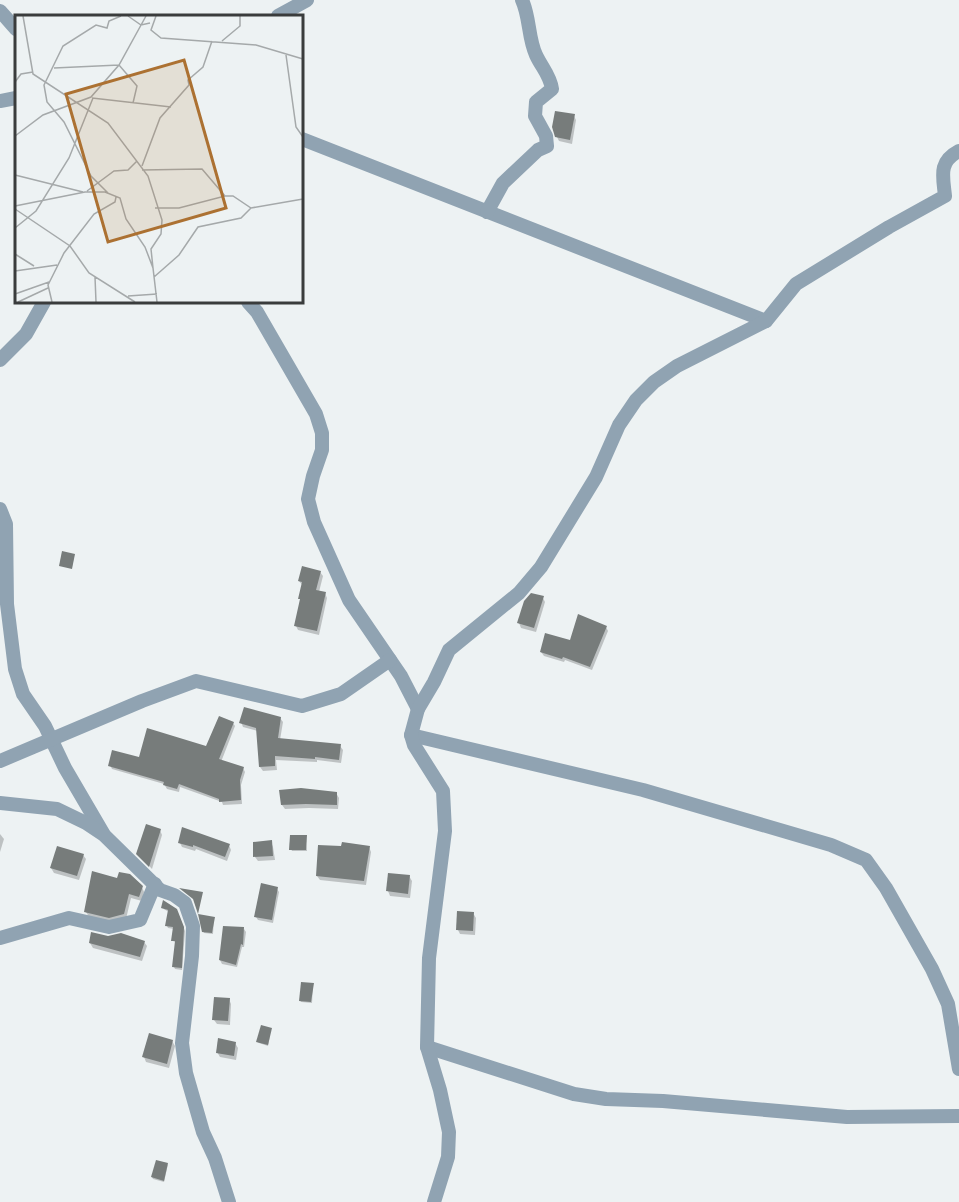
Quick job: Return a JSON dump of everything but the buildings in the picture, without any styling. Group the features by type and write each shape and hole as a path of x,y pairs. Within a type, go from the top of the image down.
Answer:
{"street":[{"path":"280,15 307,0"},
{"path":"487,212 503,183 538,150 547,146 546,136 535,116 536,102 552,89 551,78 535,54 522,0"},
{"path":"0,11 15,28"},
{"path":"0,101 15,99"},
{"path":"303,139 765,321"},
{"path":"434,1202 448,1157 449,1132 440,1090 427,1047 429,957 446,831 443,790 414,745 411,735 418,709 449,650 519,593 542,567 596,477 619,425 636,400 654,382 677,366 765,321 796,284 945,196 942,169 950,156 959,152"},
{"path":"0,360 26,334 43,303"},
{"path":"249,303 257,312 316,414 322,433 322,450 308,499 314,522 349,600 401,676 418,709"},
{"path":"0,508 6,524 7,604 15,669 23,694 45,726 65,768 104,835"},
{"path":"0,761 142,701 196,681 302,706 341,694 390,660"},
{"path":"411,735 643,790 831,845 866,860 886,888 933,969 948,1004 959,1069"},
{"path":"0,803 57,809 86,823 104,835 160,890 174,895 185,903 193,926 192,956 182,1043 186,1073 203,1132 229,1202"},
{"path":"0,938 69,918 109,927 140,920 155,885"},
{"path":"427,1047 574,1094 606,1099 663,1101 847,1117 959,1116"}]}
